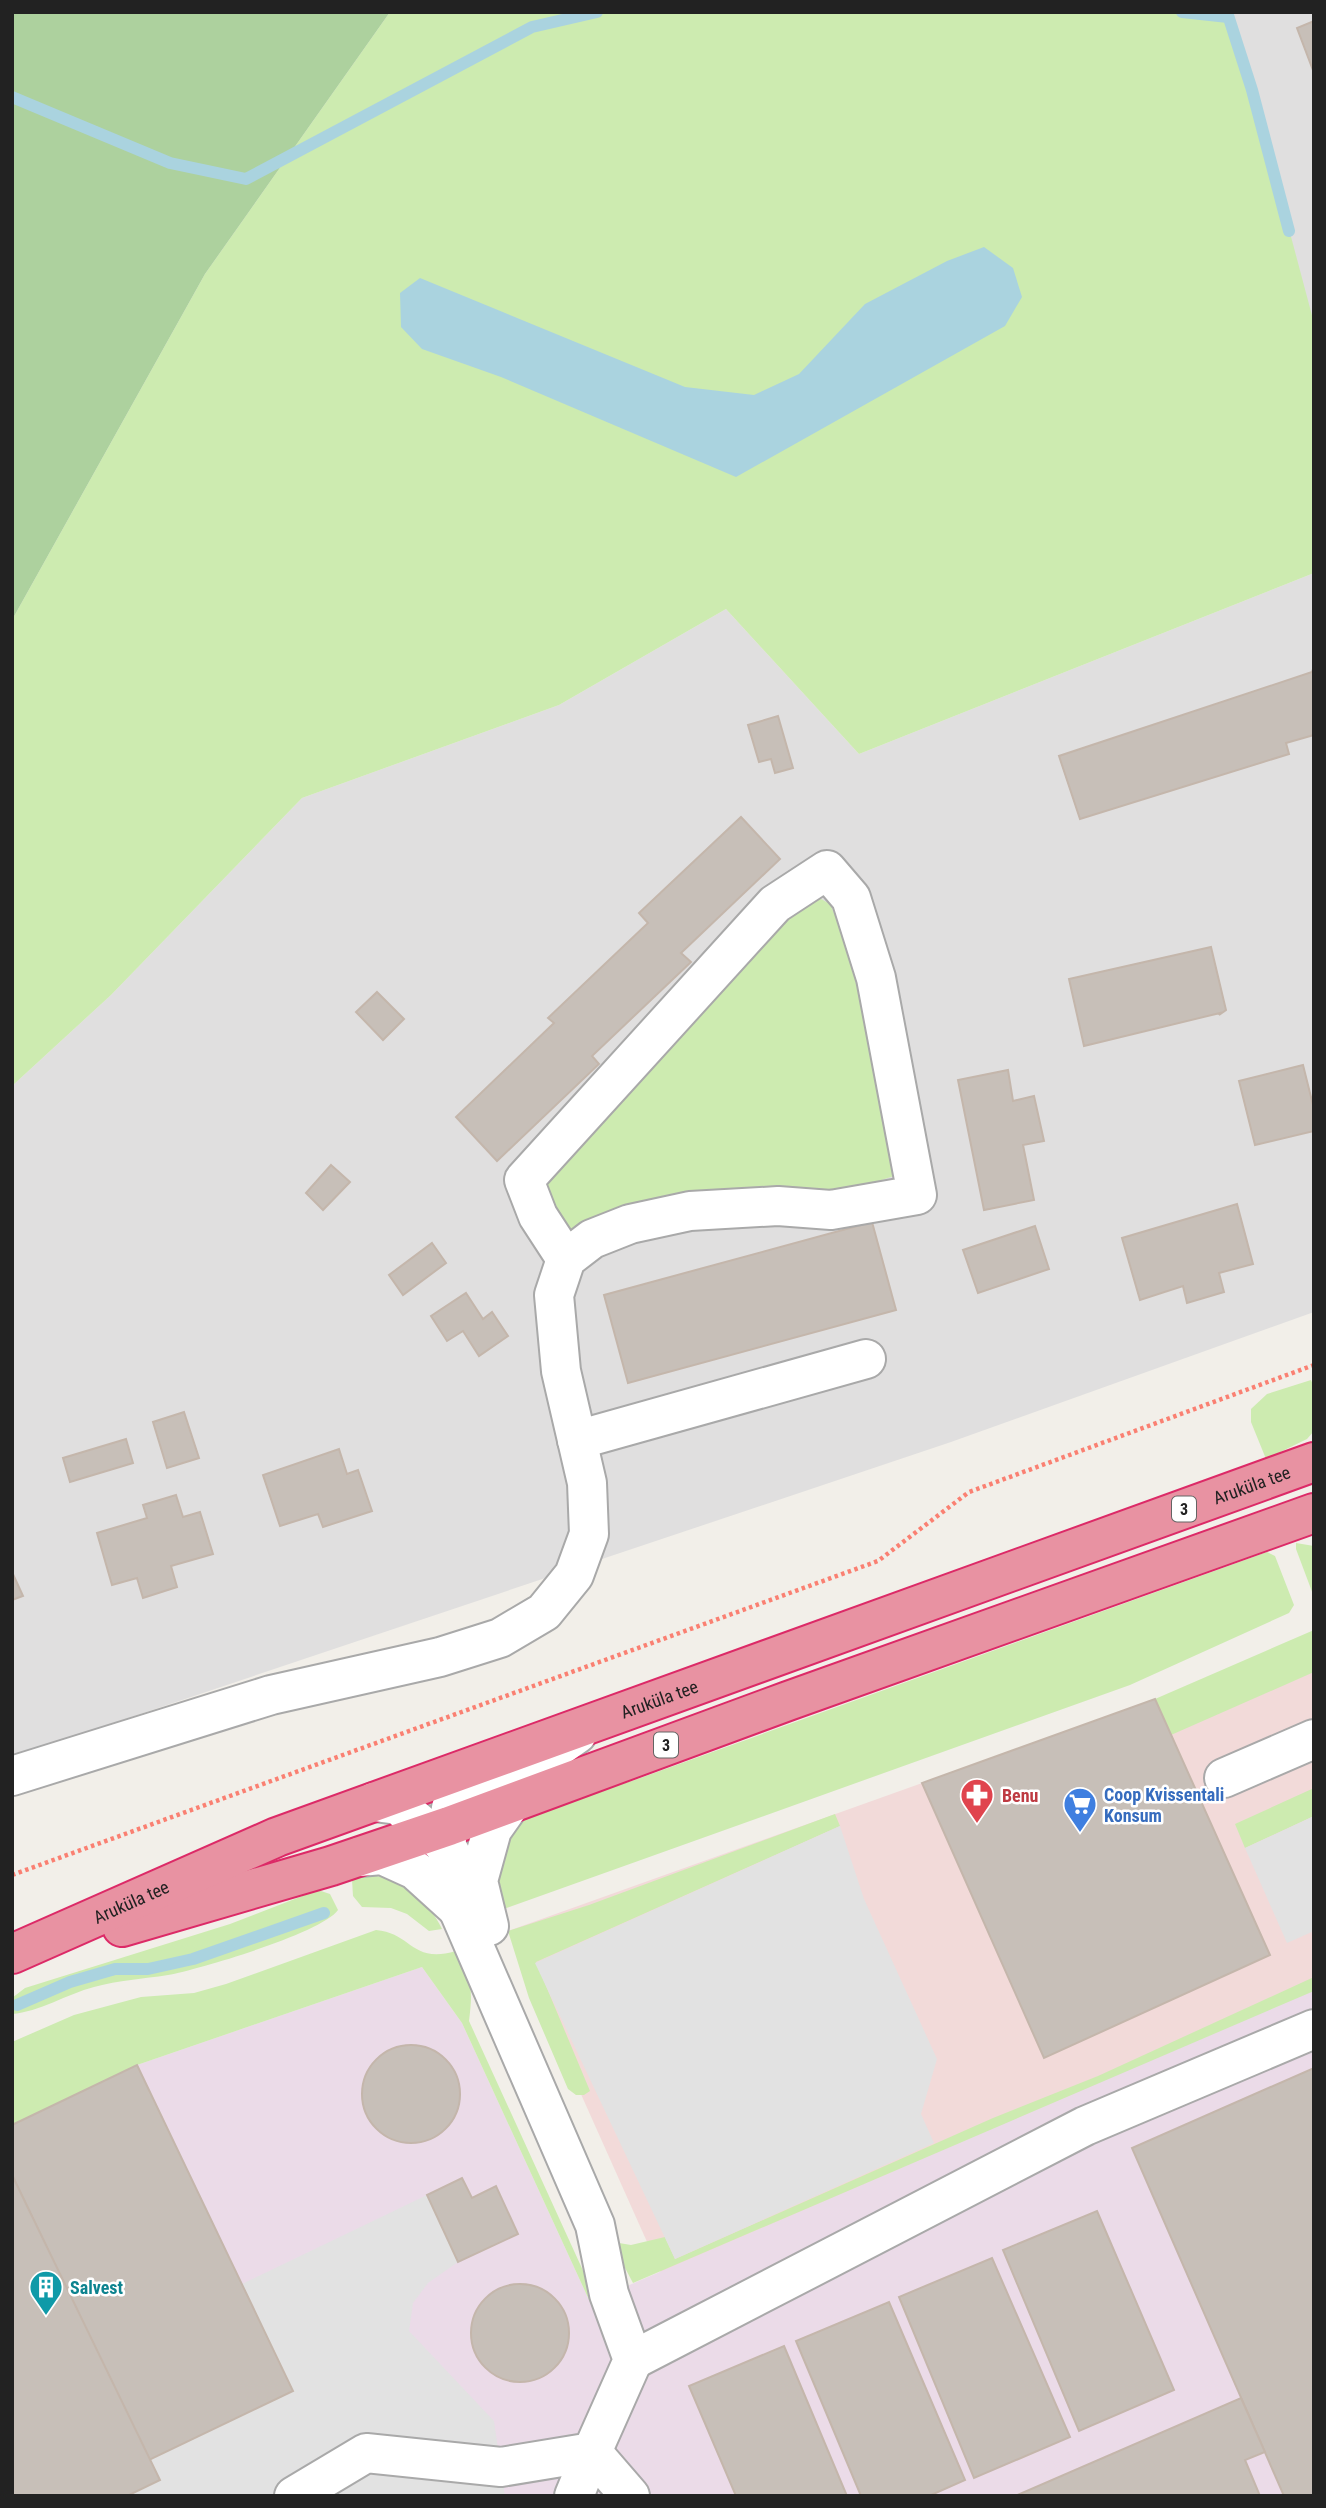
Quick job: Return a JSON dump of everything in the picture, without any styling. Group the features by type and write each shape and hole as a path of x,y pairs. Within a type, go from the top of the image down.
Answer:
{"highway":[{"name":"Aruküla tee","path":"12,1954 277,1837 1303,1470"},
{"name":"Aruküla tee","path":"12,1960 442,1835 525,1796 1307,1520"}],"street":[{"path":"12,1776 271,1695 440,1657 500,1638 544,1612 575,1575 589,1534 587,1483 561,1371 554,1295 566,1259 592,1239 630,1224 690,1211 778,1206 831,1210 916,1195 876,978 851,898 827,870 775,904 524,1180 538,1216 566,1259"},
{"path":"577,1440 866,1359"},
{"path":"591,1724 527,1769 469,1790 451,1808 442,1835 458,1909 595,2225 609,2294 634,2360"},
{"path":"1224,1778 1314,1739"},
{"path":"525,1796 512,1803 492,1830 478,1881 538,2092"},
{"path":"374,1802 398,1805 442,1835 468,1886 500,1964"},
{"path":"359,1857 382,1854 415,1870 458,1909"},
{"path":"574,2496 634,2360 1085,2126 1314,2029"},
{"path":"294,2496 366,2453 501,2467 592,2452"},
{"path":"592,2452 630,2496"}],"path":[{"path":"12,1875 878,1561 969,1492 1314,1365"}],"shaded area":[{"path":"1224,12 1314,12 1314,333"},
{"path":"1314,573 1314,1312 951,1442 12,1757 12,1086 111,995 302,798 559,705 726,609 859,754"},
{"path":"1314,1643 1314,2002 669,2291 508,1931"},
{"path":"1314,1816 1314,1931 1287,1943 1245,1848"},
{"path":"840,1826 864,1899 937,2059 921,2114 934,2143 675,2259 535,1963"},
{"path":"422,1967 462,2023 590,2302 1314,1990 1314,2496 12,2496 12,2125 137,2065"},
{"path":"427,2195 458,2262 428,2283 413,2303 409,2331 494,2421 505,2496 127,2496 160,2480 149,2460 293,2391 242,2284"}],"green space":[{"path":"12,12 390,12 205,274 12,620"},
{"path":"390,12 1227,12 1252,90 1314,323 1314,573 859,754 726,609 559,705 302,798 111,995 12,1086 12,620 205,274"},
{"path":"805,890 830,904 846,941 870,1043 894,1176 816,1201 568,1246 528,1196"},
{"path":"1311,1380 1314,1387 1314,1431 1307,1439 1266,1459 1251,1422 1251,1409 1267,1394"},
{"path":"1296,1543 1314,1546 1314,1597 1296,1549"},
{"path":"1267,1552 1275,1556 1294,1605 1289,1613 1130,1685 501,1910 496,1869 516,1824 533,1810 632,1781"},
{"path":"1314,1630 1314,1672 1171,1735 1155,1699"},
{"path":"1314,1788 1314,1816 1245,1848 1235,1824"},
{"path":"835,1814 840,1826 536,1962 590,2091 584,2095 576,2095 568,2089 529,1998 508,1931 589,1905"},
{"path":"369,1875 392,1880 413,1892 430,1909 442,1929 429,1931 407,1914 391,1908 362,1907 353,1896 352,1880"},
{"path":"318,1890 330,1894 338,1910 327,1919 286,1939 206,1966 103,1985 32,2010 12,2014 12,1998 25,1988 230,1924"},
{"path":"376,1930 397,1936 420,1951 430,1954 456,1951 470,1984 469,2021 596,2299 590,2302 462,2023 422,1967 137,2065 12,2125 12,2042 74,2015 141,1997 194,1993 226,1984"},
{"path":"1314,1977 1314,1991 633,2283 615,2249 619,2243 631,2245 665,2237 675,2259 993,2118 1098,2076"}],"water":[{"path":"984,247 1013,268 1022,297 1005,326 736,477 501,377 422,349 401,327 400,293 420,278 685,387 754,395 799,374 865,304 947,261"}],"building":[{"path":"1314,21 1314,73 1297,28"},
{"path":"1313,669 1314,735 1286,743 1289,754 1080,819 1059,756 1312,672"},
{"path":"778,716 793,768 775,773 771,759 759,762 748,725"},
{"path":"741,817 780,859 681,953 691,962 592,1056 599,1064 497,1161 456,1117 554,1023 548,1018 648,923 639,913"},
{"path":"1211,947 1226,1010 1219,1015 1220,1013 1084,1046 1069,979"},
{"path":"377,992 404,1019 383,1040 356,1012"},
{"path":"1303,1065 1314,1109 1314,1131 1255,1145 1239,1081"},
{"path":"1008,1070 1013,1101 1034,1096 1044,1141 1023,1145 1034,1200 984,1210 958,1080"},
{"path":"331,1165 350,1182 323,1210 306,1193"},
{"path":"1237,1204 1253,1264 1219,1273 1224,1292 1187,1303 1183,1286 1140,1300 1122,1238"},
{"path":"872,1222 896,1310 628,1383 604,1295"},
{"path":"1035,1226 1049,1269 978,1293 963,1250"},
{"path":"432,1243 446,1263 403,1295 389,1275"},
{"path":"466,1293 483,1319 492,1312 508,1336 479,1356 463,1331 447,1341 431,1316"},
{"path":"184,1412 199,1458 167,1468 153,1422"},
{"path":"126,1439 133,1463 70,1482 63,1458"},
{"path":"339,1449 347,1474 358,1470 372,1511 323,1527 318,1514 280,1526 263,1475"},
{"path":"176,1495 183,1517 200,1512 213,1554 171,1566 177,1587 143,1598 137,1578 112,1585 97,1533 147,1518 143,1505"},
{"path":"12,1572 23,1596 12,1600"},
{"name":"Coop Kvissentali Konsum","path":"1155,1699 1270,1955 1044,2058 922,1783"},
{"path":"411,2045 430,2049 446,2059 456,2075 460,2094 456,2113 446,2129 430,2139 411,2143 392,2139 376,2129 366,2113 362,2094 366,2075 376,2059 392,2049"},
{"path":"137,2065 293,2391 149,2460 12,2175 12,2125"},
{"path":"1314,2068 1314,2496 1284,2496 1132,2148"},
{"name":"Salvest","path":"12,2175 160,2480 127,2496 12,2496"},
{"path":"462,2178 472,2198 496,2186 518,2234 458,2262 427,2195"},
{"path":"1097,2211 1174,2390 1079,2431 1003,2250"},
{"path":"992,2258 1070,2437 974,2478 899,2297"},
{"path":"520,2284 539,2288 555,2298 565,2314 569,2333 565,2352 555,2368 539,2378 520,2382 501,2378 485,2368 475,2352 471,2333 475,2314 485,2298 501,2288"},
{"path":"889,2302 965,2480 929,2496 861,2496 796,2341"},
{"path":"784,2346 847,2496 736,2496 689,2386"},
{"path":"1241,2398 1265,2452 1245,2460 1260,2496 1015,2496"}],"waterway":[{"path":"12,97 170,163 246,179 532,27 597,12"},
{"path":"1182,12 1228,17"},
{"path":"1227,12 1252,90 1289,231"},
{"path":"17,2005 70,1982 115,1969 148,1969 193,1959 324,1913"}],"place":[{"name":"Benu","path":"977,1825"},
{"name":"Coop Kvissentali Konsum","path":"1080,1834"},
{"name":"Salvest","path":"46,2317"}]}
